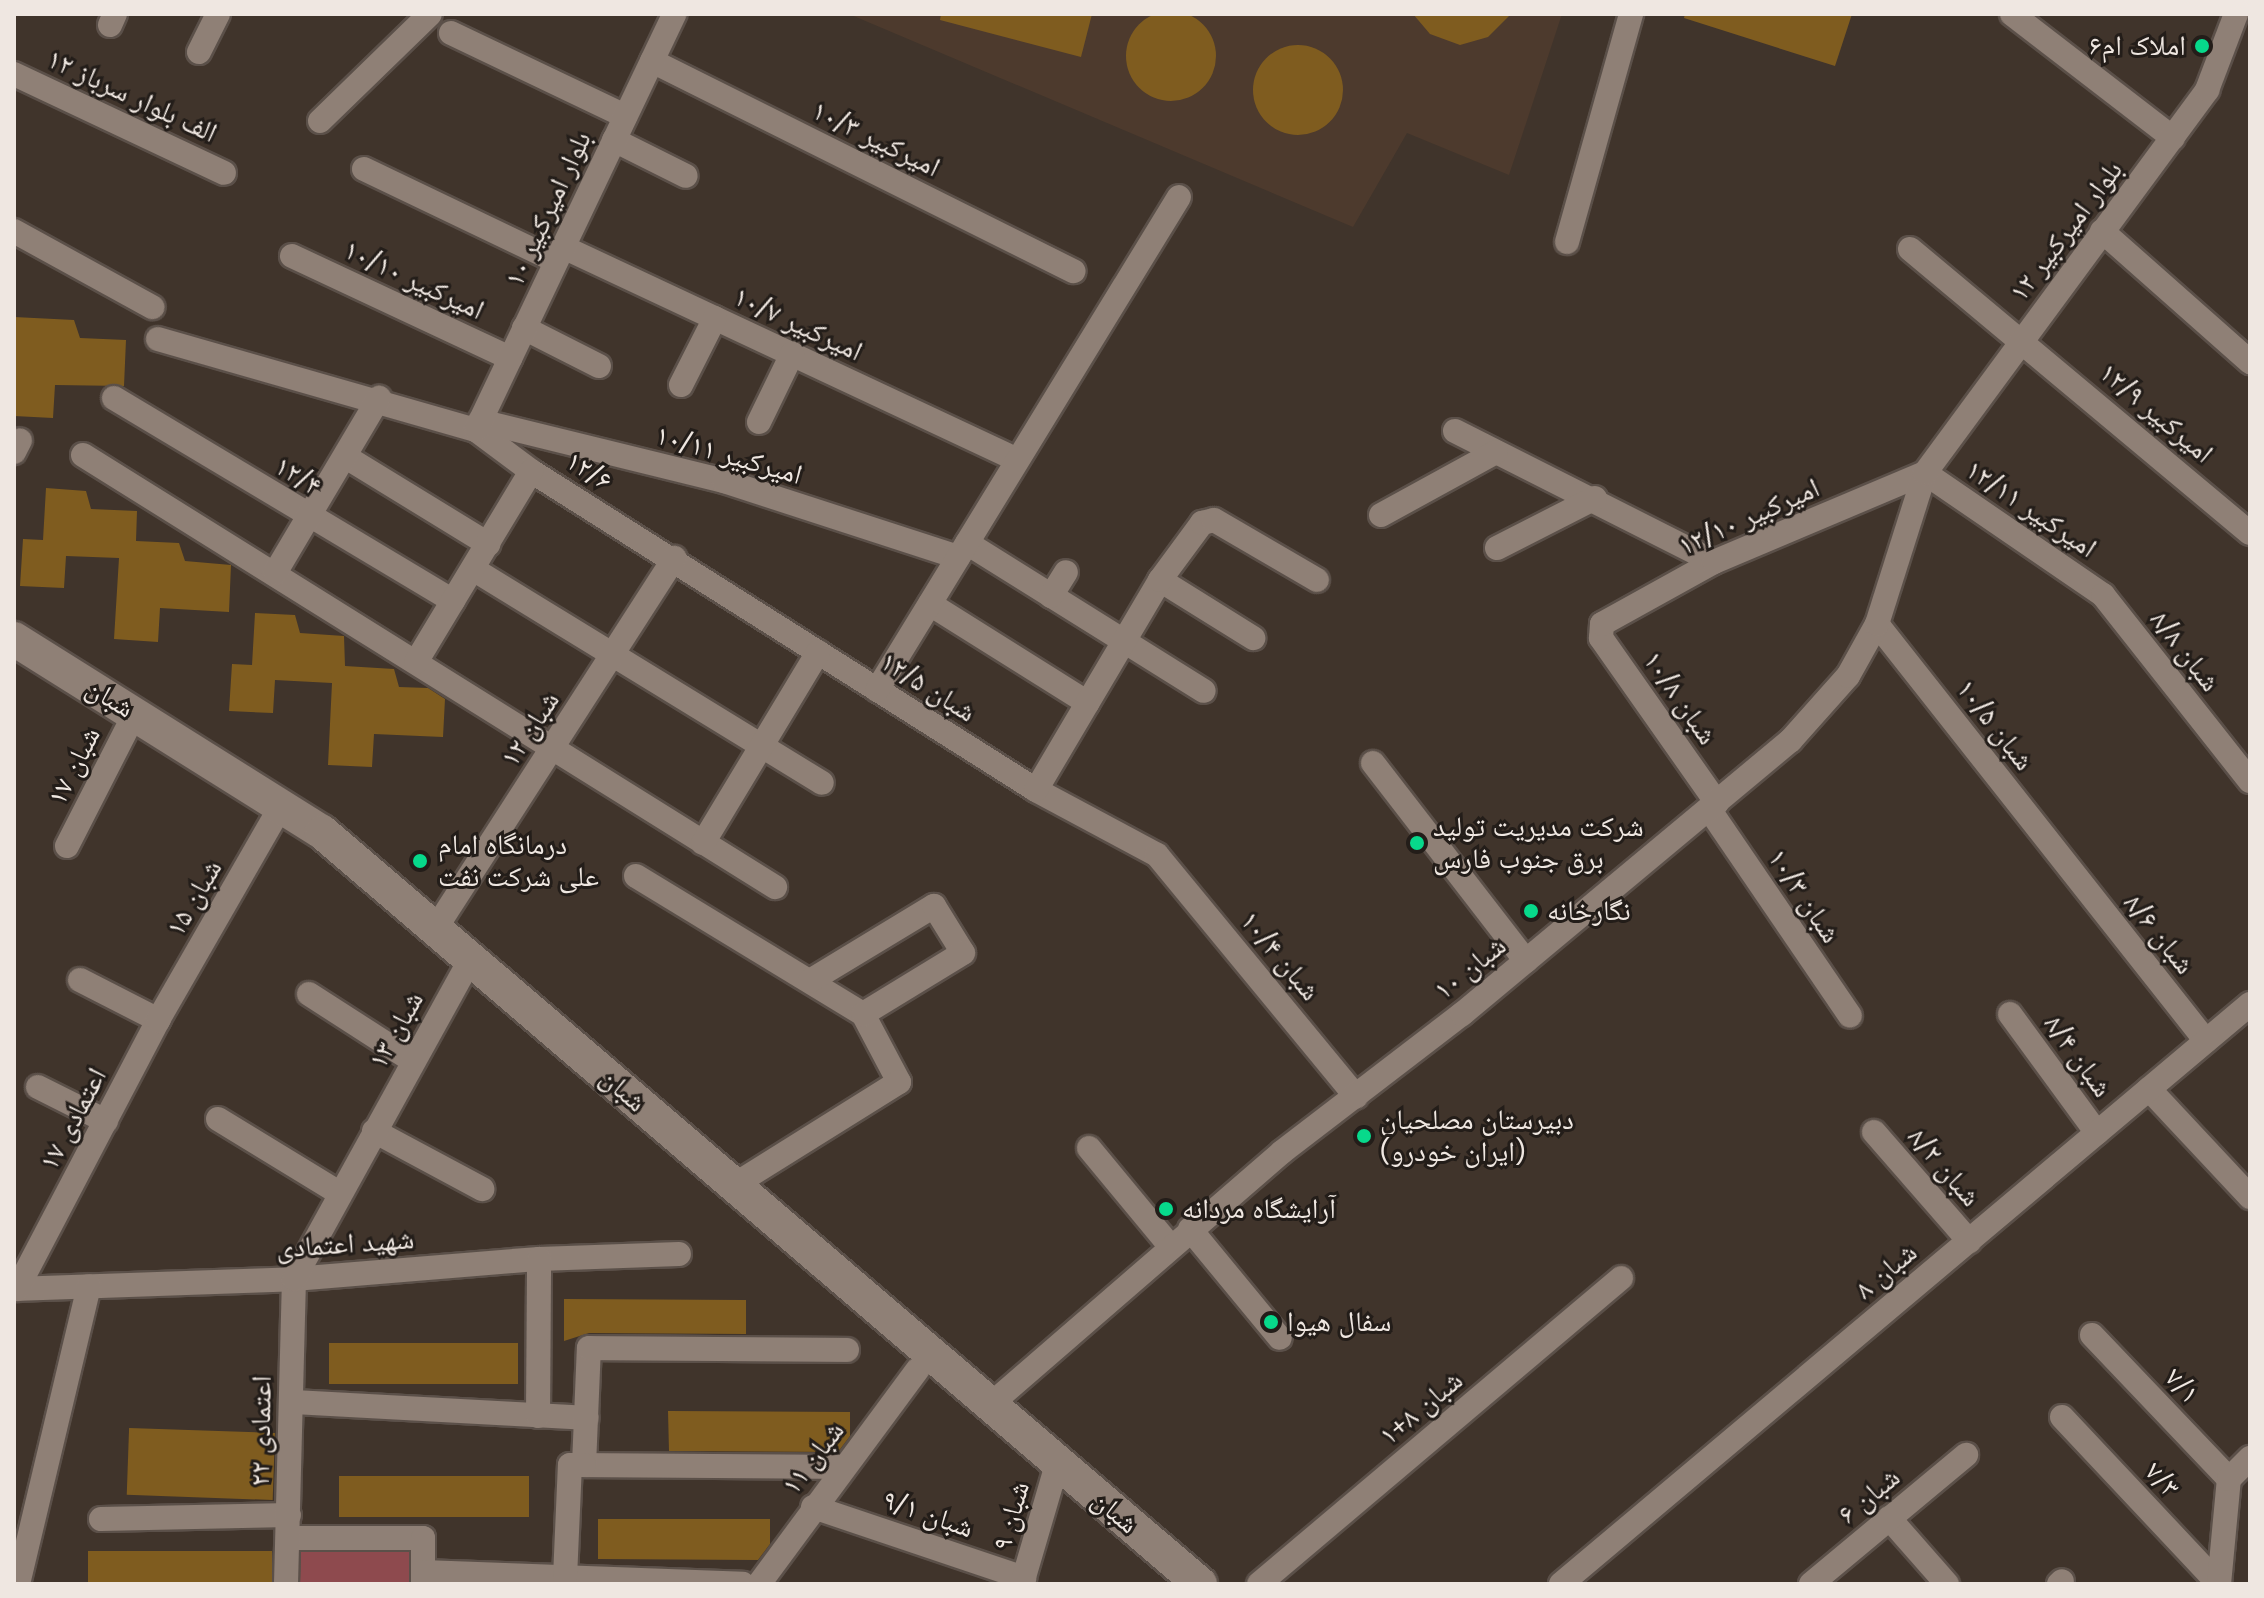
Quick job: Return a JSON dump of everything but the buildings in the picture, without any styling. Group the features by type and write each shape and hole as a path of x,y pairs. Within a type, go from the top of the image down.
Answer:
{"street":[{"path":"199,52 218,14"},
{"path":"320,121 430,14"},
{"name":"۱۰ بلوار امیرکبیر","path":"478,426 674,14"},
{"path":"1567,242 1631,14"},
{"path":"2012,14 2173,138"},
{"path":"2236,14 2250,26"},
{"name":"۱۲ بلوار امیرکبیر","path":"1925,473 2207,90 2236,14"},
{"path":"451,33 625,116"},
{"name":"۱۰/۳ امیرکبیر","path":"652,61 1074,271"},
{"name":"۱۲ الف بلوار سرباز","path":"14,74 224,173"},
{"path":"614,140 686,176"},
{"name":"۱۰/۷ امیرکبیر","path":"364,169 715,318 1007,455"},
{"path":"877,690 1179,197"},
{"path":"14,231 152,307"},
{"path":"2102,231 2250,362"},
{"name":"۱۲/۹ امیرکبیر","path":"1910,249 2023,339 2250,533"},
{"name":"۱۰/۱۰ امیرکبیر","path":"292,256 510,358"},
{"path":"681,385 715,318"},
{"path":"524,328 599,366"},
{"path":"158,339 478,426"},
{"path":"759,422 792,354"},
{"name":"۱۲/۴","path":"114,398 309,518 453,601"},
{"path":"275,573 379,398"},
{"name":"۱۰/۱۱ امیرکبیر","path":"478,426 724,481 963,550 1051,596 1204,691"},
{"name":"۱۲/۶","path":"478,426 531,471 674,558"},
{"path":"1455,431 1595,498 1714,562"},
{"path":"1381,515 1496,452"},
{"path":"83,455 775,887"},
{"path":"346,457 488,544"},
{"path":"416,662 531,471"},
{"name":"۱۲/۱۰ امیرکبیر","path":"1602,624 1714,562 1925,473"},
{"name":"۱۲/۱۱ امیرکبیر","path":"1925,473 2103,595"},
{"name":"۱۰ شبان","path":"990,1405 1190,1229 1526,961 1790,741 1848,676 1877,624 1925,473"},
{"path":"1497,548 1595,498"},
{"path":"1036,790 1160,580 1208,520 1317,580"},
{"name":"۱۲/۵ شبان","path":"674,558 1036,790 1157,855"},
{"name":"۱۲ شبان","path":"434,931 674,558"},
{"path":"473,569 822,783"},
{"path":"1051,596 1066,572"},
{"path":"1160,580 1253,638"},
{"name":"۸/۸ شبان","path":"2103,595 2250,781"},
{"path":"930,604 1019,648 1088,703"},
{"name":"۱۰/۸ شبان","path":"1602,624 1601,638 1713,806"},
{"name":"۱۰/۵ شبان","path":"1877,624 2064,863"},
{"name":"شبان","path":"14,639 322,832 1200,1584"},
{"path":"703,843 818,652"},
{"name":"۱۷ شبان","path":"67,846 135,713"},
{"path":"1373,763 1526,961"},
{"name":"۱۵ شبان","path":"158,1020 281,806"},
{"name":"۱۰/۳ شبان","path":"1713,806 1850,1016"},
{"name":"۱۰/۴ شبان","path":"1157,855 1356,1096"},
{"name":"۸/۶ شبان","path":"2064,863 2206,1041"},
{"path":"636,876 863,1014 899,1082 734,1185"},
{"path":"810,981 934,906 963,953 863,1014"},
{"name":"۱۳ شبان","path":"294,1279 471,959"},
{"path":"80,980 158,1020"},
{"path":"309,994 413,1061"},
{"name":"۸ شبان","path":"1561,1584 2250,1004"},
{"name":"۸/۴ شبان","path":"2010,1014 2097,1133"},
{"name":"۱۷ اعتمادی","path":"16,1289 158,1020"},
{"path":"38,1087 106,1121"},
{"path":"2149,1089 2250,1197"},
{"path":"218,1119 339,1193"},
{"path":"374,1131 482,1189"},
{"name":"۸/۲ شبان","path":"1874,1132 1969,1241"},
{"path":"1089,1148 1170,1246"},
{"path":"1190,1229 1280,1338"},
{"name":"شهید اعتمادی","path":"16,1289 294,1279 539,1259 679,1254"},
{"path":"538,1416 539,1259"},
{"name":"۱+۸ شبان","path":"1259,1584 1621,1278"},
{"name":"۲۲ اعتمادی","path":"286,1584 294,1279"},
{"path":"18,1584 89,1286"},
{"name":"۷/۱","path":"2092,1335 2229,1479"},
{"path":"584,1465 589,1348 847,1350"},
{"name":"۱۱ شبان","path":"759,1584 918,1369"},
{"path":"292,1402 587,1418"},
{"name":"۷/۳","path":"2062,1417 2218,1584"},
{"name":"۶ شبان","path":"1811,1584 1966,1455"},
{"path":"2218,1584 2229,1479 2250,1458"},
{"name":"۹ شبان","path":"1023,1581 1057,1464"},
{"path":"565,1578 570,1465 844,1467"},
{"name":"۹/۱ شبان","path":"813,1507 1023,1581"},
{"path":"1889,1518 1947,1584"},
{"path":"101,1519 289,1527 423,1538 423,1578 565,1578 743,1584"}],"shaded area":[{"path":"849,14 1562,14 1509,175 1407,133 1353,227"},
{"path":"294,1549 418,1549 418,1584 294,1584"}],"place":[{"name":"املاک ام۶","path":"2202,46"},
{"name":"شرکت مدیریت تولید برق جنوب فارس","path":"1417,843"},
{"name":"درمانگاه امام علی شرکت نفت","path":"420,861"},
{"name":"نگارخانه","path":"1531,911"},
{"name":"دبیرستان مصلحیان (ایران خودرو)","path":"1364,1136"},
{"name":"آرایشگاه مردانه","path":"1166,1209"},
{"name":"سفال هیوا","path":"1271,1322"}]}
